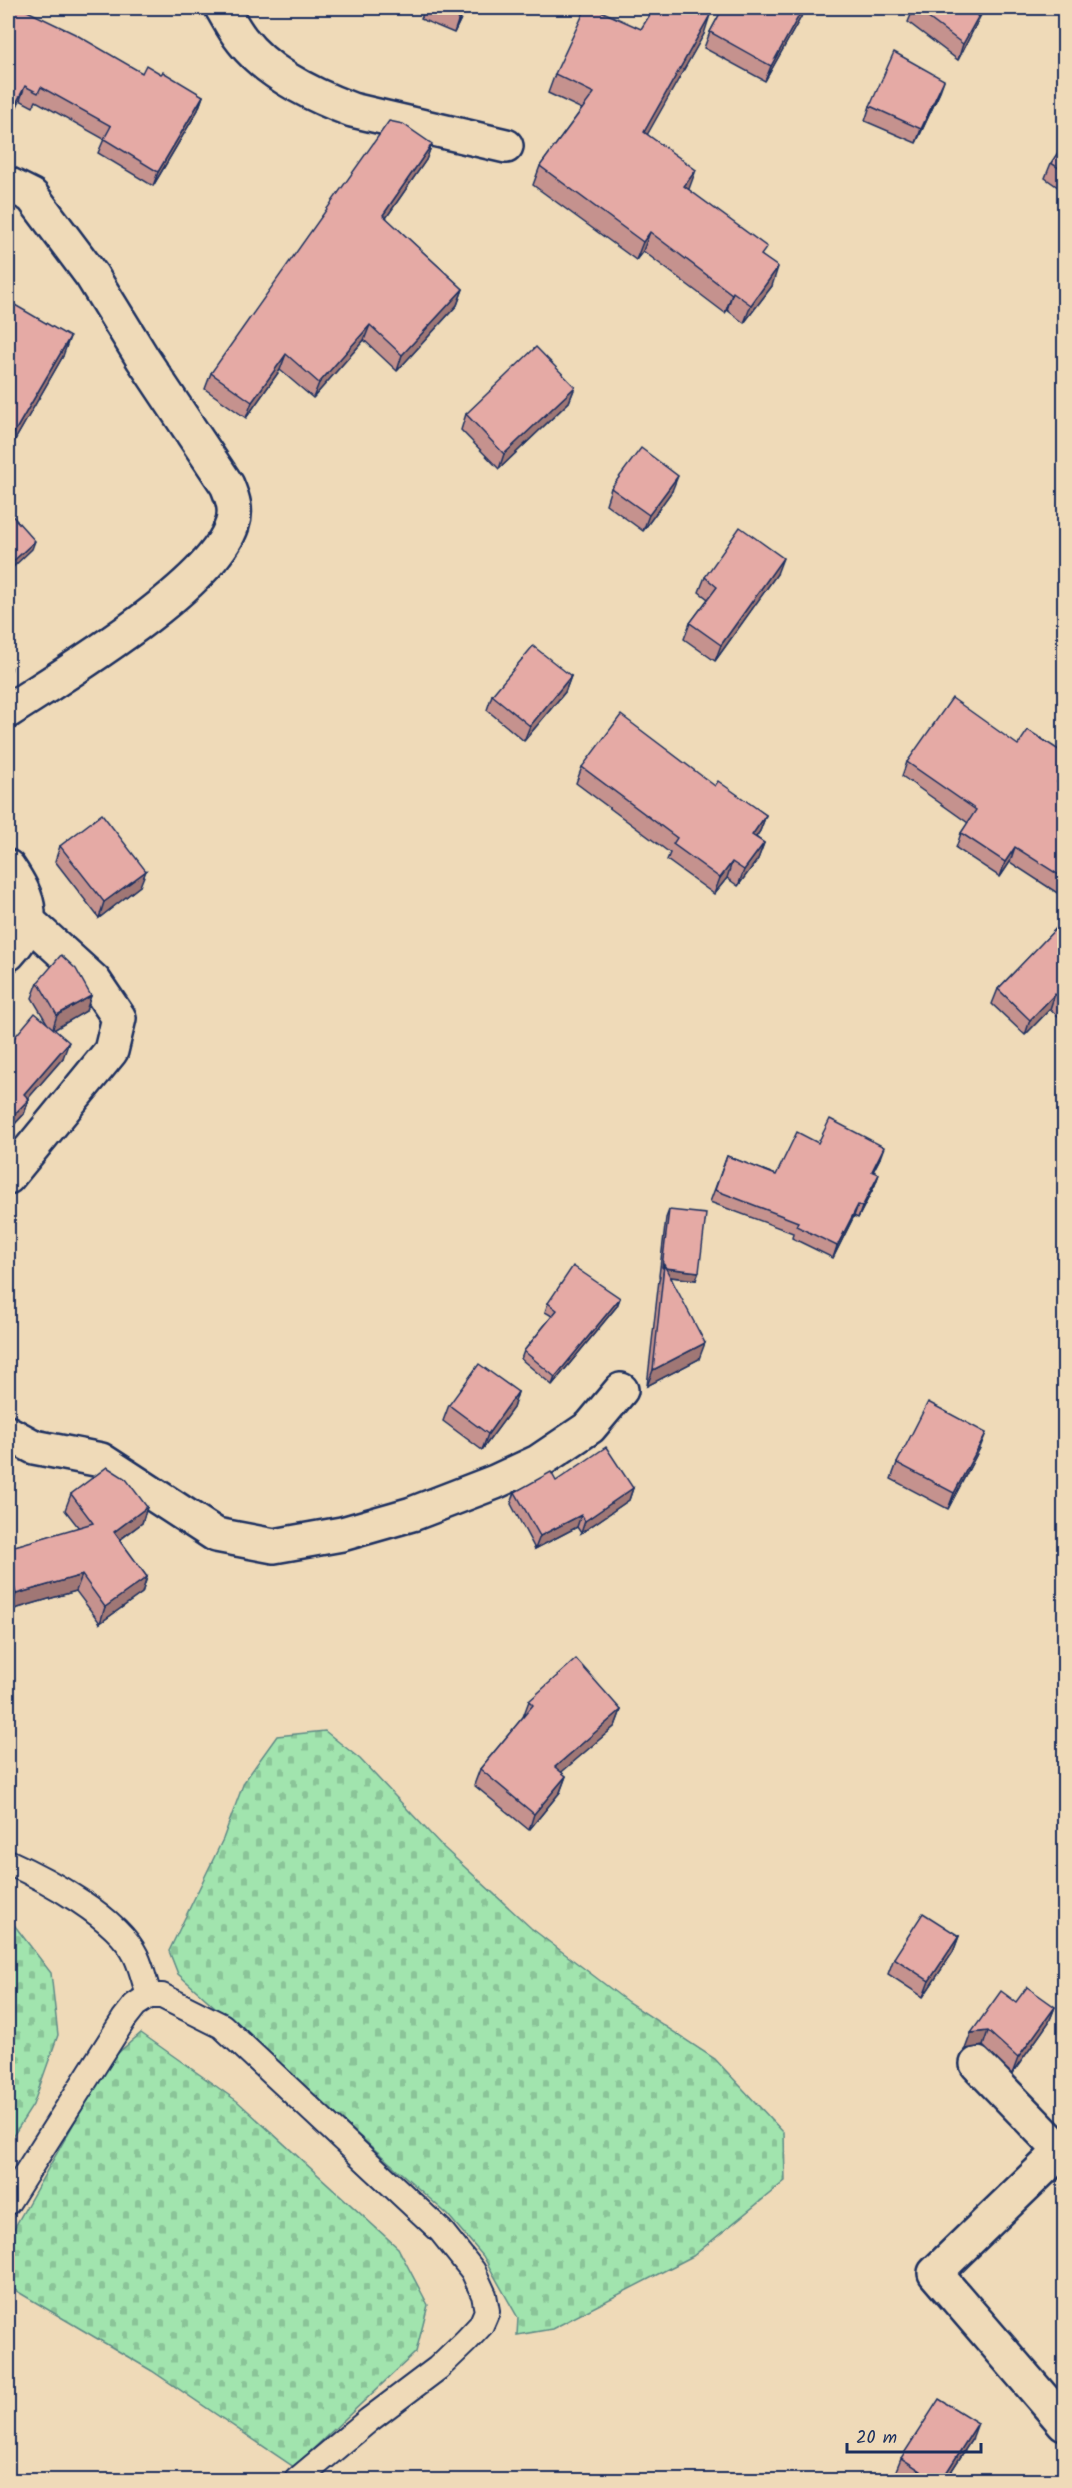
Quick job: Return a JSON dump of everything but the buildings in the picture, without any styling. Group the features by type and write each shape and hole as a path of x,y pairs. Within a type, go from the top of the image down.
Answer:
{"street":[{"path":"222,8 242,40 264,61 292,81 332,103 352,110 506,146"},
{"path":"8,184 32,196 92,276 143,359 227,485 235,504 232,525 221,546 184,588 76,666 8,711"},
{"path":"8,867 28,902 29,922 8,954"},
{"path":"8,1177 111,1051 119,1018 94,981 29,922"},
{"path":"8,1433 34,1447 101,1460 216,1535 274,1546 342,1534 412,1514 495,1482 538,1462 590,1427 621,1390"},
{"path":"977,2064 1061,2151 935,2273 1065,2423"}],"lane":[{"path":"8,1862 80,1901 105,1920 135,1955 149,1996"},
{"path":"8,2202 124,2019 135,2005 149,1996 162,1996 181,2003 222,2026 441,2231 473,2271 484,2295 488,2311 481,2325 438,2368 369,2420 297,2481"}],"green space":[{"path":"325,1731 360,1759 444,1848 531,1928 628,2002 715,2059 784,2133 785,2181 693,2256 552,2329 517,2335 518,2318 483,2256 448,2215 178,1974 169,1951 223,1839 244,1782 277,1736"},
{"path":"8,1917 51,1973 58,2035 33,2105 8,2144"},
{"path":"141,2033 237,2101 398,2248 428,2305 416,2352 294,2467 152,2371 8,2286 8,2239 110,2060"}]}
